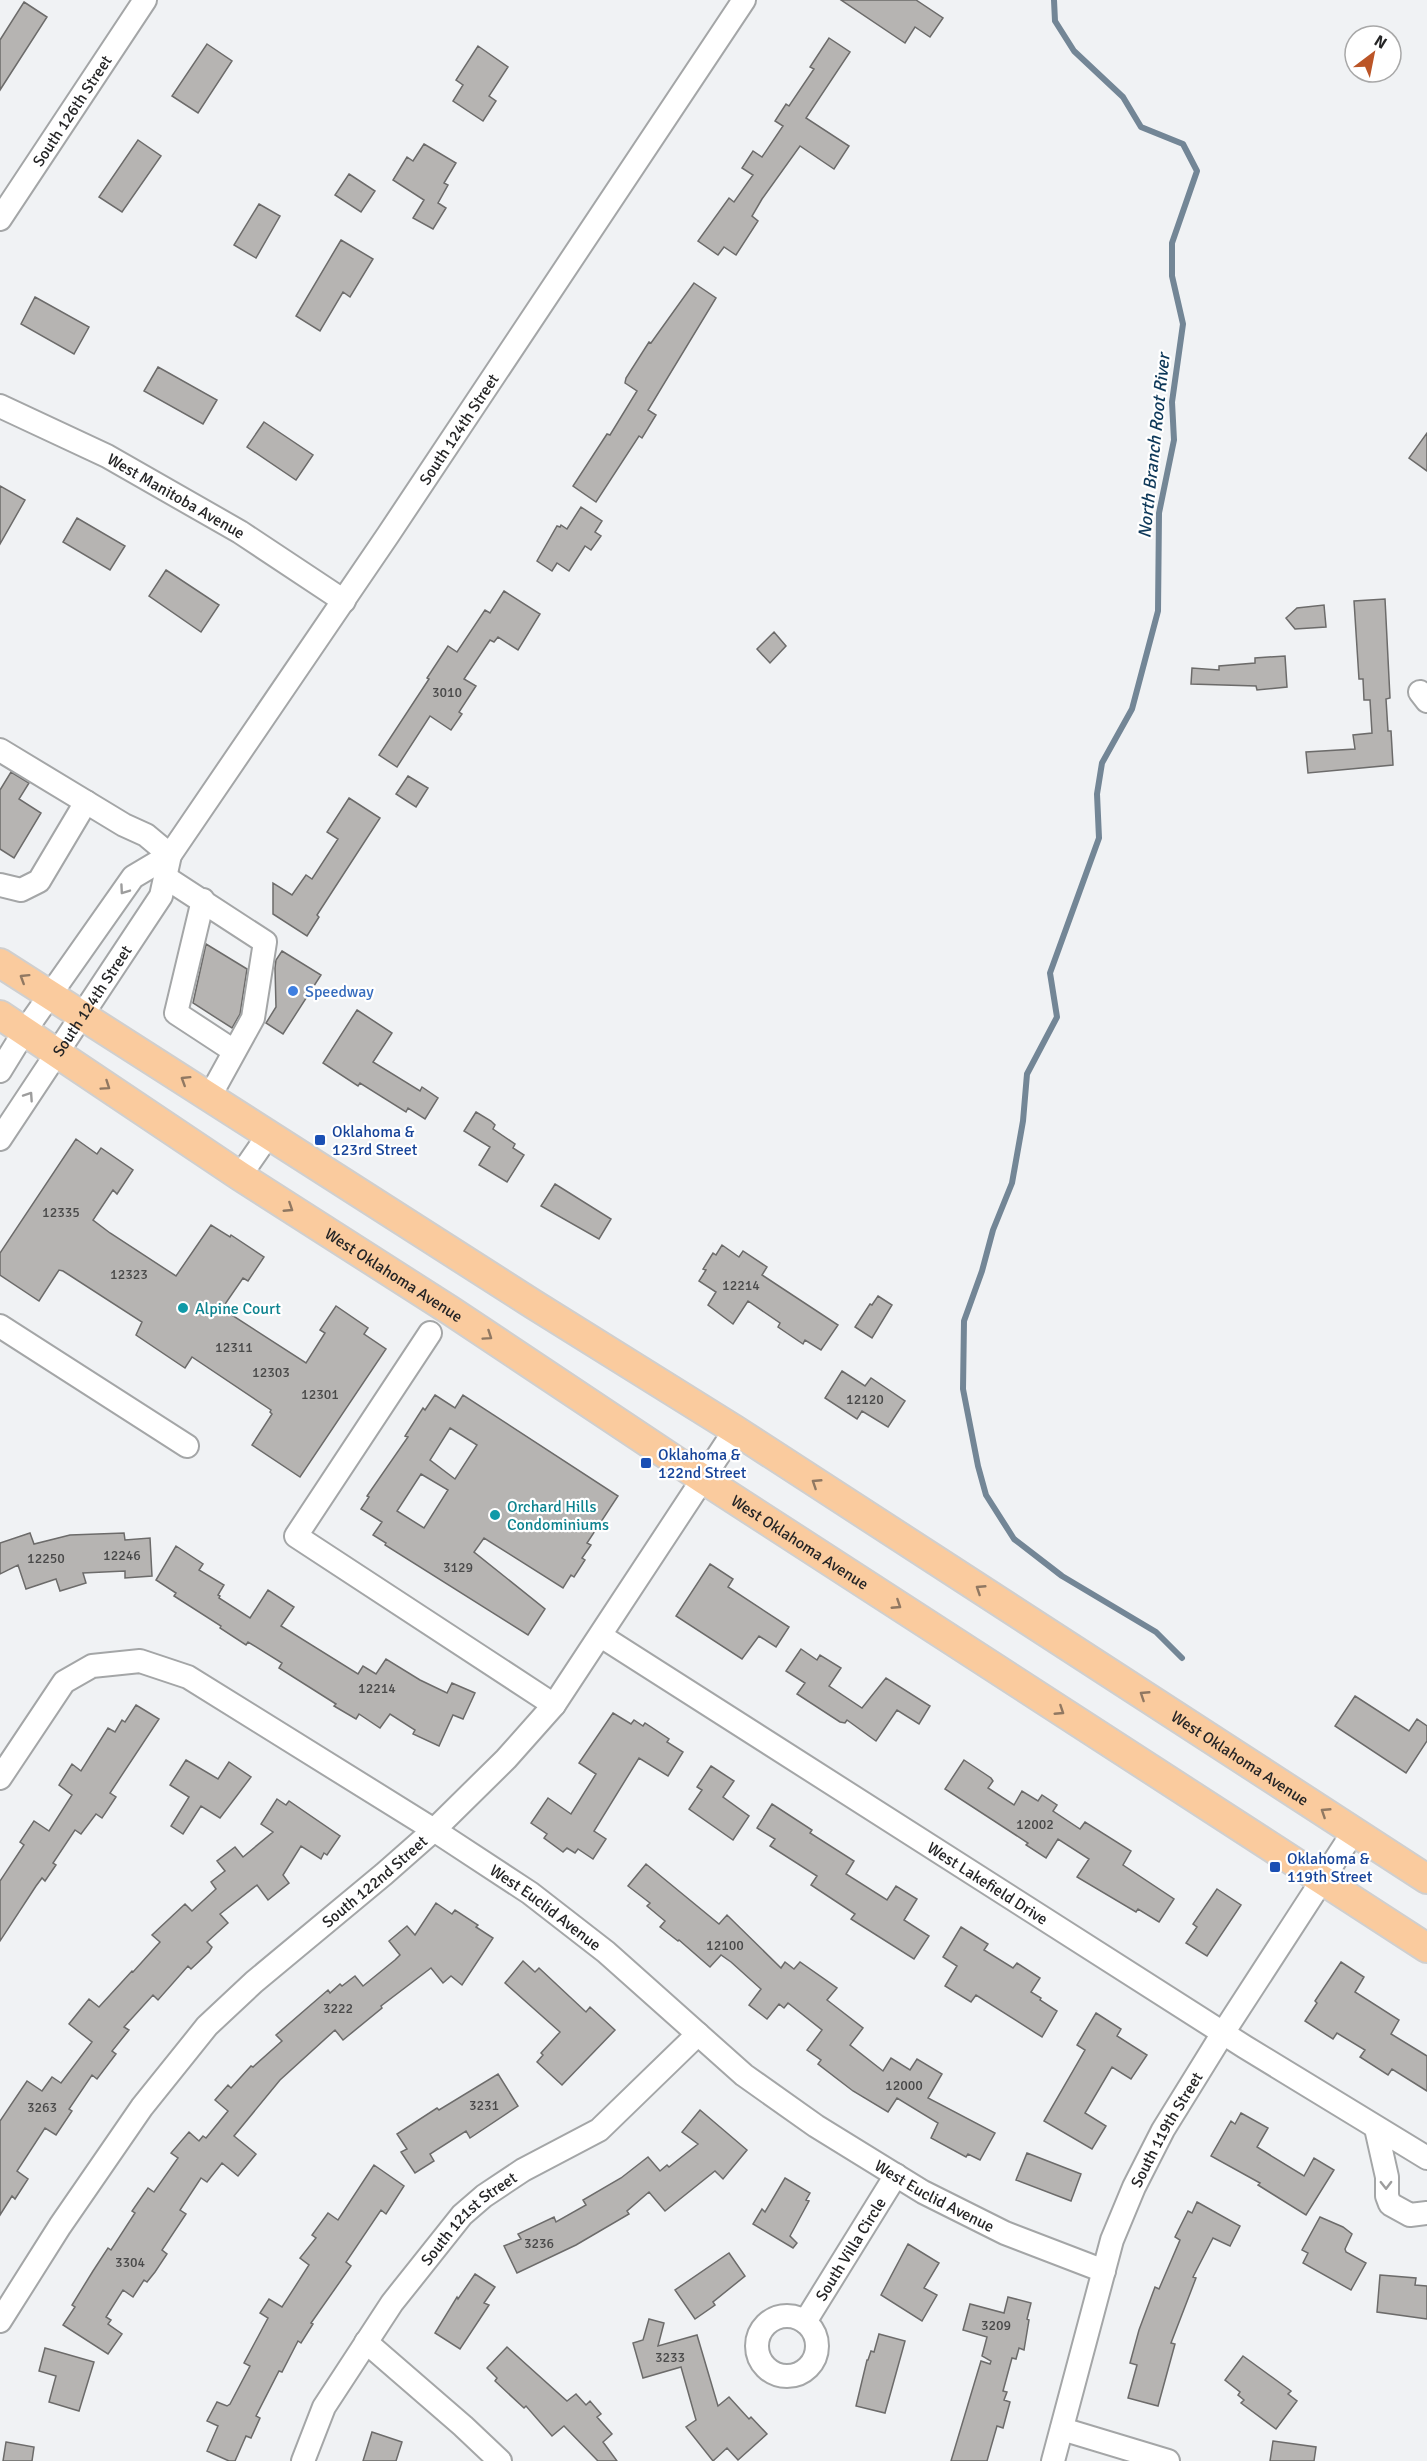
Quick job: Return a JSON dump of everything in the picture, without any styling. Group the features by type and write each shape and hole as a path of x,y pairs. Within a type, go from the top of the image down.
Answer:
{"main road":[{"name":"West Oklahoma Avenue","path":"0,963 533,1304 735,1430 1427,1879"},
{"name":"West Oklahoma Avenue","path":"0,1015 240,1176 451,1311 703,1479 1427,1948"}],"street":[{"name":"South 126th Street","path":"0,219 145,0"},
{"name":"South 124th Street","path":"0,1139 84,1016 161,896 170,855 344,601 744,0"},
{"name":"West Manitoba Avenue","path":"0,406 107,456 240,532 344,601"},
{"path":"0,750 146,835 170,855"},
{"path":"0,885 21,890 39,881 86,802"},
{"name":"South 124th Street","path":"0,1071 50,994 133,877 170,855"},
{"path":"165,877 265,942 253,1018 210,1096"},
{"path":"203,900 176,1013 234,1051"},
{"path":"240,1176 269,1134"},
{"path":"0,1326 187,1446"},
{"path":"430,1333 297,1536 554,1705"},
{"name":"South 122nd Street","path":"0,2321 60,2226 135,2116 207,2026 254,1982 434,1830 506,1759 554,1705 602,1636 735,1430"},
{"name":"West Lakefield Drive","path":"602,1636 1223,2033 1427,2158"},
{"name":"West Euclid Avenue","path":"0,1778 64,1682 92,1666 140,1661 188,1677 434,1830 547,1906 606,1952 744,2075 816,2126 923,2192 1005,2233 1104,2271"},
{"name":"South 119th Street","path":"1053,2461 1112,2240 1134,2187 1163,2130 1354,1831"},
{"name":"South 121st Street","path":"303,2461 324,2407 366,2342 392,2303 462,2215 484,2196 524,2170 599,2130 698,2034"},
{"path":"1376,2128 1387,2177 1387,2196 1390,2204 1410,2216 1427,2213"},
{"name":"South Villa Circle","path":"805,2322 896,2175"},
{"path":"366,2342 500,2461"},
{"path":"1062,2429 1168,2461"}],"building":[{"path":"841,0 916,0 943,18 930,37 915,27 905,43"},
{"path":"24,2 47,17 0,90 0,40"},
{"path":"829,38 850,52 806,118 849,146 834,169 800,146 752,216 758,221 736,255 724,247 718,255 698,241 729,198 734,202 753,175 742,168 753,151 762,157 783,126 775,121 786,104 789,106 814,69 810,67"},
{"path":"207,44 232,61 198,113 172,96"},
{"path":"478,46 508,67 489,96 496,101 483,121 453,101 463,85 456,80"},
{"path":"138,140 161,156 122,212 99,197"},
{"path":"424,144 456,163 444,183 448,185 438,203 446,208 433,229 413,218 424,200 393,180 407,157 413,161"},
{"path":"349,174 375,191 361,212 335,195"},
{"path":"259,204 280,216 256,258 234,245"},
{"path":"341,240 373,259 350,297 343,292 320,331 296,316"},
{"path":"694,283 716,298 648,410 656,415 642,438 639,436 596,502 573,486 607,434 610,435 637,391 625,383 626,378 649,342 651,343"},
{"path":"35,297 89,327 74,354 21,324"},
{"path":"158,367 217,400 203,424 144,391"},
{"path":"264,422 313,455 296,480 247,447"},
{"path":"1427,433 1427,471 1409,458"},
{"path":"0,486 25,500 0,544"},
{"path":"581,507 602,521 595,532 601,536 591,550 585,546 569,571 557,563 552,571 537,561 557,526 561,525 567,529"},
{"path":"77,518 125,546 110,570 63,542"},
{"path":"166,570 219,605 201,632 149,596"},
{"path":"504,591 540,614 518,650 498,637 494,642 490,640 464,679 476,686 459,712 462,714 451,730 430,716 397,767 379,755 448,646 457,652 485,610 490,613"},
{"path":"1385,599 1390,698 1386,699 1393,765 1308,773 1306,752 1355,749 1353,735 1372,733 1370,700 1364,700 1363,679 1359,679 1354,601"},
{"path":"1324,605 1326,627 1295,629 1286,618 1297,608"},
{"path":"774,632 786,646 770,663 757,649"},
{"path":"1285,656 1287,687 1257,690 1256,686 1191,684 1192,668 1219,670 1219,666 1255,663 1255,658"},
{"path":"11,772 29,783 19,799 41,813 14,858 0,849 0,790"},
{"path":"408,776 428,788 416,807 396,794"},
{"path":"349,798 380,818 317,915 319,917 307,936 273,914 273,883 292,895 306,875 312,879 338,839 327,832"},
{"path":"206,944 247,969 240,1014 232,1028 193,1003"},
{"name":"Speedway","path":"282,951 321,975 283,1034 266,1023 276,1007 275,968 276,960"},
{"path":"357,1010 392,1033 373,1062 420,1091 422,1087 438,1098 425,1119 408,1108 406,1112 360,1083 358,1086 323,1063"},
{"path":"476,1112 491,1121 495,1125 493,1129 515,1144 513,1148 524,1155 507,1182 479,1165 490,1147 464,1131"},
{"name":"Alpine Court","path":"76,1139 97,1154 101,1148 133,1170 117,1194 113,1190 93,1220 110,1233 176,1276 211,1225 264,1257 248,1281 243,1278 223,1307 224,1310 306,1363 325,1333 320,1330 336,1306 368,1328 364,1334 386,1349 300,1477 252,1445 272,1414 271,1410 192,1357 185,1368 136,1335 142,1322 63,1271 59,1270 39,1301 0,1275 0,1253"},
{"path":"555,1184 611,1219 599,1239 541,1206"},
{"path":"722,1245 739,1257 743,1251 767,1267 762,1275 838,1325 821,1350 805,1340 803,1344 778,1327 780,1323 748,1301 733,1324 708,1305 716,1292 699,1281 713,1253 716,1255"},
{"path":"878,1296 892,1305 872,1338 855,1327"},
{"path":"842,1371 865,1386 871,1378 905,1401 888,1427 862,1411 857,1419 825,1398"},
{"name":"Orchard Hills Condominiums","path":"435,1395 455,1408 463,1395 618,1496 587,1543 591,1545 582,1558 585,1560 574,1577 571,1575 563,1588 484,1538 474,1552 545,1609 528,1635 385,1545 386,1543 373,1535 382,1522 361,1509 369,1497 367,1496 408,1437 405,1436 423,1408 425,1410","holes":["450,1428 477,1445 455,1479 430,1460","421,1474 448,1490 424,1528 397,1511"]},
{"path":"30,1533 34,1544 70,1535 124,1533 125,1540 150,1538 152,1576 125,1578 125,1571 83,1573 86,1583 60,1591 56,1579 26,1589 18,1565 0,1574 0,1543"},
{"path":"176,1546 203,1564 199,1570 224,1585 218,1595 219,1598 250,1618 268,1590 294,1607 281,1626 358,1674 363,1666 376,1674 386,1659 447,1693 452,1683 475,1693 463,1719 453,1715 439,1746 413,1734 415,1730 390,1714 380,1728 359,1714 356,1719 334,1706 336,1704 279,1668 282,1663 248,1642 246,1645 220,1628 221,1626 174,1596 176,1593 156,1580"},
{"path":"710,1564 733,1579 728,1587 789,1627 776,1647 759,1636 742,1659 676,1616"},
{"path":"801,1649 817,1660 820,1655 841,1668 829,1686 862,1708 886,1678 930,1706 919,1724 897,1710 876,1741 847,1720 845,1723 840,1722 797,1694 805,1683 786,1671"},
{"path":"1355,1696 1409,1731 1417,1719 1427,1726 1427,1741 1406,1773 1335,1726"},
{"path":"136,1705 159,1719 110,1793 116,1797 102,1818 96,1814 81,1834 75,1830 53,1863 56,1865 45,1881 42,1878 36,1886 0,1941 0,1881 24,1845 20,1842 34,1821 49,1831 72,1795 59,1785 72,1764 81,1771 108,1728 115,1732 122,1720 125,1722"},
{"path":"613,1713 631,1724 634,1720 643,1726 645,1723 669,1739 667,1742 683,1752 668,1776 639,1758 594,1831 606,1839 593,1859 578,1849 575,1853 567,1848 563,1852 544,1838 547,1834 531,1823 548,1798 571,1814 596,1774 579,1763"},
{"path":"186,1760 218,1779 229,1762 251,1777 220,1818 201,1806 183,1834 171,1826 189,1797 170,1785"},
{"path":"964,1760 991,1778 993,1781 988,1788 1014,1805 1022,1791 1038,1801 1042,1795 1057,1805 1053,1811 1080,1829 1085,1822 1131,1851 1123,1865 1174,1899 1159,1922 1138,1909 1136,1912 1077,1877 1089,1859 1058,1839 1046,1858 1026,1845 1028,1843 945,1789"},
{"path":"711,1766 734,1781 723,1797 749,1816 733,1840 689,1809 702,1790 697,1787"},
{"path":"277,1799 286,1805 289,1801 340,1836 327,1855 324,1853 321,1859 301,1846 283,1875 289,1883 268,1900 257,1885 220,1914 228,1923 207,1942 212,1947 209,1952 191,1969 188,1966 158,2000 153,1995 124,2027 129,2030 112,2051 116,2054 97,2079 92,2075 69,2109 72,2111 56,2135 45,2128 17,2171 28,2179 15,2199 12,2196 0,2215 0,2121 27,2081 42,2091 52,2077 61,2083 92,2042 69,2024 89,1999 99,2007 133,1972 160,1942 152,1935 185,1904 192,1911 216,1889 211,1882 225,1871 217,1861 235,1847 243,1857 273,1832 261,1824"},
{"path":"772,1804 812,1830 810,1833 854,1861 846,1874 887,1900 896,1886 917,1899 904,1920 929,1936 914,1959 851,1919 855,1914 811,1885 817,1876 770,1846 775,1839 757,1828"},
{"path":"646,1864 719,1924 727,1915 781,1968 785,1962 794,1969 800,1962 837,1988 827,2000 863,2028 850,2045 883,2071 891,2058 910,2070 917,2059 942,2074 928,2098 995,2133 980,2160 968,2154 966,2157 931,2138 938,2123 897,2098 888,2112 853,2091 818,2064 821,2060 807,2050 822,2030 788,2003 784,2008 779,2004 767,2019 749,2005 761,1989 731,1962 721,1955 710,1967 660,1927 665,1921 647,1906 650,1903 628,1886"},
{"path":"1217,1889 1241,1905 1207,1956 1186,1943 1197,1927 1193,1924"},
{"path":"436,1903 452,1914 455,1910 493,1938 462,1985 451,1976 443,1983 431,1968 381,2006 382,2008 343,2040 335,2030 280,2080 234,2136 256,2154 238,2176 222,2163 207,2182 201,2178 180,2210 186,2214 162,2250 167,2254 155,2272 147,2282 144,2280 133,2297 123,2290 106,2317 111,2320 108,2324 122,2334 108,2354 63,2325 75,2307 72,2305 93,2271 108,2248 111,2250 135,2213 132,2211 148,2188 154,2192 178,2158 171,2153 189,2132 199,2141 203,2136 206,2138 228,2111 215,2100 228,2085 231,2088 251,2066 253,2067 282,2041 276,2035 328,1990 330,1993 340,1984 342,1986 355,1976 363,1986 395,1960 400,1955 389,1941 407,1926 415,1935"},
{"path":"961,1927 988,1944 984,1950 1013,1968 1017,1963 1040,1978 1031,1992 1057,2011 1042,2037 976,1995 971,2002 945,1986 957,1966 943,1957"},
{"path":"523,1961 535,1972 539,1968 586,2012 590,2007 615,2030 562,2085 537,2062 543,2055 541,2053 560,2032 505,1983"},
{"path":"1341,1962 1364,1977 1355,1992 1399,2020 1391,2034 1427,2056 1427,2091 1392,2069 1388,2075 1360,2057 1365,2050 1337,2033 1333,2039 1305,2021 1317,2003 1315,2001"},
{"path":"1096,2013 1121,2029 1117,2036 1147,2055 1131,2079 1112,2067 1085,2113 1106,2126 1092,2149 1044,2121 1085,2050 1077,2045"},
{"path":"498,2074 518,2106 470,2138 466,2131 430,2154 434,2161 415,2173 401,2152 407,2149 397,2134 437,2108 439,2110"},
{"path":"700,2110 747,2150 723,2179 715,2171 665,2211 649,2192 627,2211 629,2214 576,2245 517,2273 504,2246 521,2239 518,2234 554,2217 556,2222 586,2205 583,2200 621,2178 648,2157 660,2171 667,2165 669,2167 698,2144 682,2132"},
{"path":"1241,2113 1268,2128 1257,2147 1304,2176 1314,2158 1334,2170 1306,2215 1258,2185 1260,2183 1211,2156 1231,2121 1235,2124"},
{"path":"1027,2153 1081,2174 1071,2201 1016,2180"},
{"path":"374,2165 404,2186 386,2214 381,2210 346,2262 351,2266 311,2323 313,2324 301,2343 298,2341 282,2372 279,2371 256,2416 260,2418 251,2438 246,2436 235,2461 229,2461 207,2451 218,2426 207,2421 217,2402 227,2406 230,2404 250,2366 244,2363 268,2318 260,2313 269,2299 282,2307 309,2265 300,2258 316,2238 312,2235 328,2213 338,2220"},
{"path":"785,2178 810,2193 806,2200 809,2201 790,2236 797,2243 793,2248 753,2224 762,2209 765,2212"},
{"path":"1197,2202 1240,2226 1230,2246 1213,2238 1193,2277 1196,2278 1171,2343 1175,2344 1158,2406 1128,2398 1137,2365 1130,2363 1139,2330 1155,2287 1159,2289 1180,2240 1175,2237 1188,2211 1192,2213"},
{"path":"1320,2217 1343,2227 1352,2234 1345,2249 1346,2252 1366,2263 1351,2290 1303,2263 1308,2253 1302,2250"},
{"path":"908,2244 939,2263 924,2288 937,2295 922,2321 881,2295"},
{"path":"729,2253 745,2276 713,2302 715,2305 695,2319 675,2290"},
{"path":"475,2274 495,2287 484,2303 489,2305 460,2349 435,2333 457,2297 458,2299"},
{"path":"1380,2275 1416,2278 1415,2285 1427,2286 1427,2319 1377,2312"},
{"path":"1008,2297 1031,2303 1024,2350 1019,2348 1016,2359 1012,2358 1003,2391 1007,2392 1004,2400 1010,2402 1003,2428 997,2426 987,2461 951,2461 981,2361 990,2364 991,2361 982,2356 987,2337 963,2330 970,2304 1004,2313"},
{"path":"649,2319 664,2323 658,2346 697,2335 718,2406 729,2397 749,2419 751,2417 767,2434 738,2460 727,2448 713,2461 686,2427 696,2420 681,2367 643,2378 633,2343 643,2340"},
{"path":"879,2334 905,2341 885,2413 856,2406 867,2360 871,2351 874,2352"},
{"path":"507,2347 567,2401 576,2394 586,2405 590,2401 601,2414 597,2417 612,2434 603,2442 617,2461 598,2461 564,2426 552,2436 526,2406 524,2408 495,2381 497,2378 487,2368"},
{"path":"45,2348 94,2362 79,2411 49,2402 56,2376 39,2371"},
{"path":"1243,2356 1291,2391 1288,2394 1297,2401 1276,2429 1241,2403 1244,2400 1238,2395 1240,2392 1225,2380"},
{"path":"372,2432 402,2442 396,2461 363,2461"},
{"path":"1273,2441 1316,2447 1314,2461 1270,2461"},
{"path":"6,2442 34,2447 32,2461 3,2461"}],"waterway":[{"name":"North Branch Root River","path":"1054,0 1055,21 1074,51 1123,97 1141,127 1183,144 1197,171 1172,243 1172,276 1183,324 1172,402 1174,440 1159,513 1158,611 1132,709 1102,763 1097,794 1099,838 1050,973 1057,1017 1027,1074 1023,1121 1012,1183 993,1230 982,1271 964,1321 963,1389 986,1495 1014,1539 1062,1576 1156,1632 1182,1658"}],"place":[{"name":"Speedway","path":"293,991"},
{"name":"Oklahoma & 123rd Street","path":"320,1140"},
{"name":"Alpine Court","path":"183,1308"},
{"name":"Oklahoma & 122nd Street","path":"646,1463"},
{"name":"Orchard Hills Condominiums","path":"495,1515"},
{"name":"Oklahoma & 119th Street","path":"1275,1867"}]}
